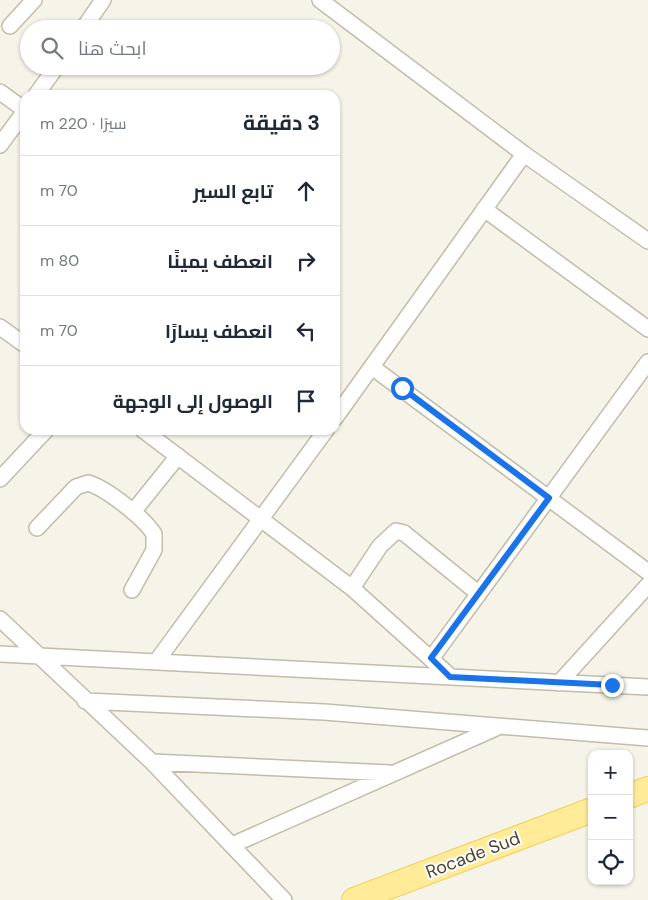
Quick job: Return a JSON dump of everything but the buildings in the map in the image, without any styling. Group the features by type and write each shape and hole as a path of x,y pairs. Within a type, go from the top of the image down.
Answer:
{"main road":[{"path":"632,795 648,789"},
{"name":"Rocade Sud","path":"354,900 588,812"}],"street":[{"path":"10,26 34,0"},
{"path":"89,20 103,0"},
{"path":"320,0 524,154 648,241"},
{"path":"40,90 50,75"},
{"path":"0,92 20,107"},
{"path":"0,145 20,118"},
{"path":"340,411 524,154"},
{"path":"484,209 648,329"},
{"path":"0,327 20,341"},
{"path":"431,658 648,362"},
{"path":"372,366 648,572"},
{"path":"0,479 41,435"},
{"path":"150,435 352,588 450,677"},
{"path":"156,662 262,520 322,435"},
{"path":"133,512 178,456"},
{"path":"37,528 73,489 82,483 92,484 133,512 152,531 155,543 148,563 132,590"},
{"path":"352,588 380,546 396,531 404,532 479,594"},
{"path":"558,683 648,585"},
{"path":"0,619 37,656 152,762 284,900"},
{"path":"0,654 648,687"},
{"path":"85,701 324,712 648,738"},
{"path":"232,845 498,727"},
{"path":"152,762 394,773"}],"route":[{"path":"402,388 549,498 431,658 450,677 612,685"}]}
